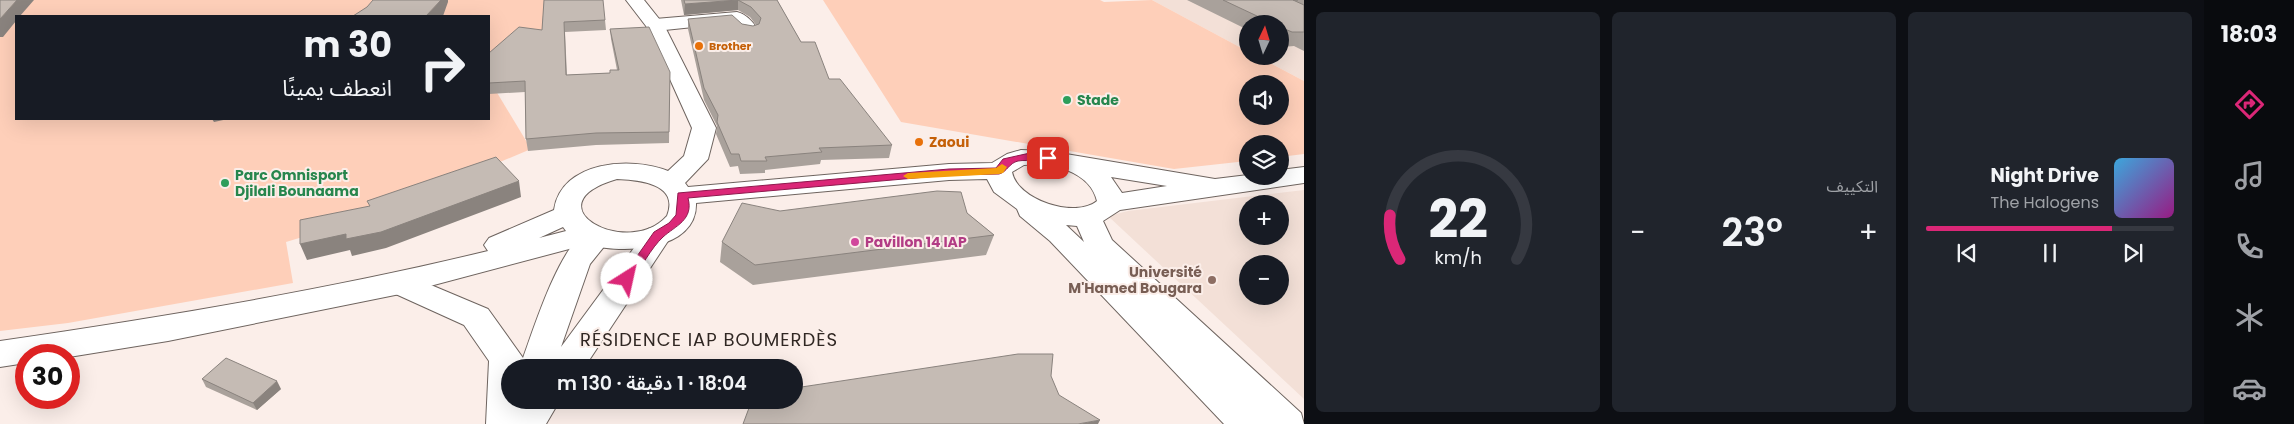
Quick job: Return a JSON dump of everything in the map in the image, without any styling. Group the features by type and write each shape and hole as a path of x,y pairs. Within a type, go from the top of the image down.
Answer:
{"street":[{"path":"635,0 656,25 685,91 704,128 696,158 676,189"},
{"path":"656,25 737,18 749,30"},
{"path":"999,171 1007,161 1030,156 1215,187"},
{"path":"1067,162 1100,180 1109,190 1099,210 1100,245 1288,424"},
{"path":"676,189 684,203 681,215 673,226 658,235 643,239 622,241 594,236 575,225 568,214 568,201 574,190 598,175 616,172 643,172 676,189 949,172 999,171"},
{"path":"999,171 1002,184 1017,200 1060,235 1248,424"},
{"path":"1017,200 1040,210 1066,216 1215,187 1304,175"},
{"path":"414,279 568,214"},
{"path":"570,359 658,235"},
{"path":"0,354 168,329 414,279 594,236"},
{"path":"539,359 576,261 594,236"},
{"path":"414,279 476,317 506,358 505,424"},
{"path":"515,424 521,409"},
{"path":"525,424 536,409"}],"shaded area":[{"name":"Parc Omnisport Djilali Bounaama","path":"0,0 592,0 493,86 531,149 369,217 286,242 293,283 68,323 0,331"},
{"name":"Stade","path":"823,0 1100,0 1104,2 1152,0 1239,47 1239,65 1274,65 1304,81 1304,154 1289,156 1289,135 1239,135 1239,162 1174,169 901,122"},
{"path":"1152,0 1304,0 1304,81 1274,65 1289,65 1289,15 1239,15 1239,47"},
{"name":"Université M'Hamed Bougara","path":"1304,190 1304,399 1108,216 1128,211 1239,198 1239,245 1289,245 1289,195 1262,195"}],"building":[{"path":"0,0 17,0 0,19"},
{"path":"373,0 441,0 427,15 355,15 367,7"},
{"path":"544,0 603,0 605,20 564,22 566,75 610,73 610,70 619,70 610,29 649,27 670,72 669,132 596,133 526,139 525,81 490,83 490,52 519,27 542,30"},
{"path":"684,0 738,0 685,4"},
{"path":"738,0 777,0 801,42 815,42 829,79 840,79 892,145 819,148 822,152 765,157 767,161 741,161 739,154 731,154 717,122 718,115 704,88 688,19 732,15 742,24 753,26 759,24 761,18 751,7"},
{"path":"1223,0 1293,0 1304,5 1304,32 1289,31 1289,15 1255,15"},
{"path":"496,157 519,181 381,232 346,239 346,234 300,244 300,220 370,206 367,201"},
{"path":"937,191 961,192 967,213 994,235 755,265 722,242 742,203 780,211"},
{"path":"1018,354 1053,354 1051,376 1059,395 1100,420 1078,424 743,424 749,409 803,409 803,387"},
{"path":"226,358 277,381 253,403 202,379"}],"slow traffic":[{"path":"908,176 949,172 999,171 1002,167"}],"place":[{"name":"Brother","path":"699,46"},
{"name":"Stade","path":"1067,100"},
{"name":"Zaoui","path":"919,142"},
{"name":"Parc Omnisport Djilali Bounaama","path":"225,183"},
{"name":"Pavillon 14 IAP","path":"855,242"},
{"name":"Université M'Hamed Bougara","path":"1212,280"}],"district":[{"name":"RÉSIDENCE IAP BOUMERDÈS","path":"709,340"}],"route":[{"path":"627,279 658,235 673,226 681,215 684,203 682,196 949,172 999,171 1007,161 1015,158 1030,156 1048,158"}]}
